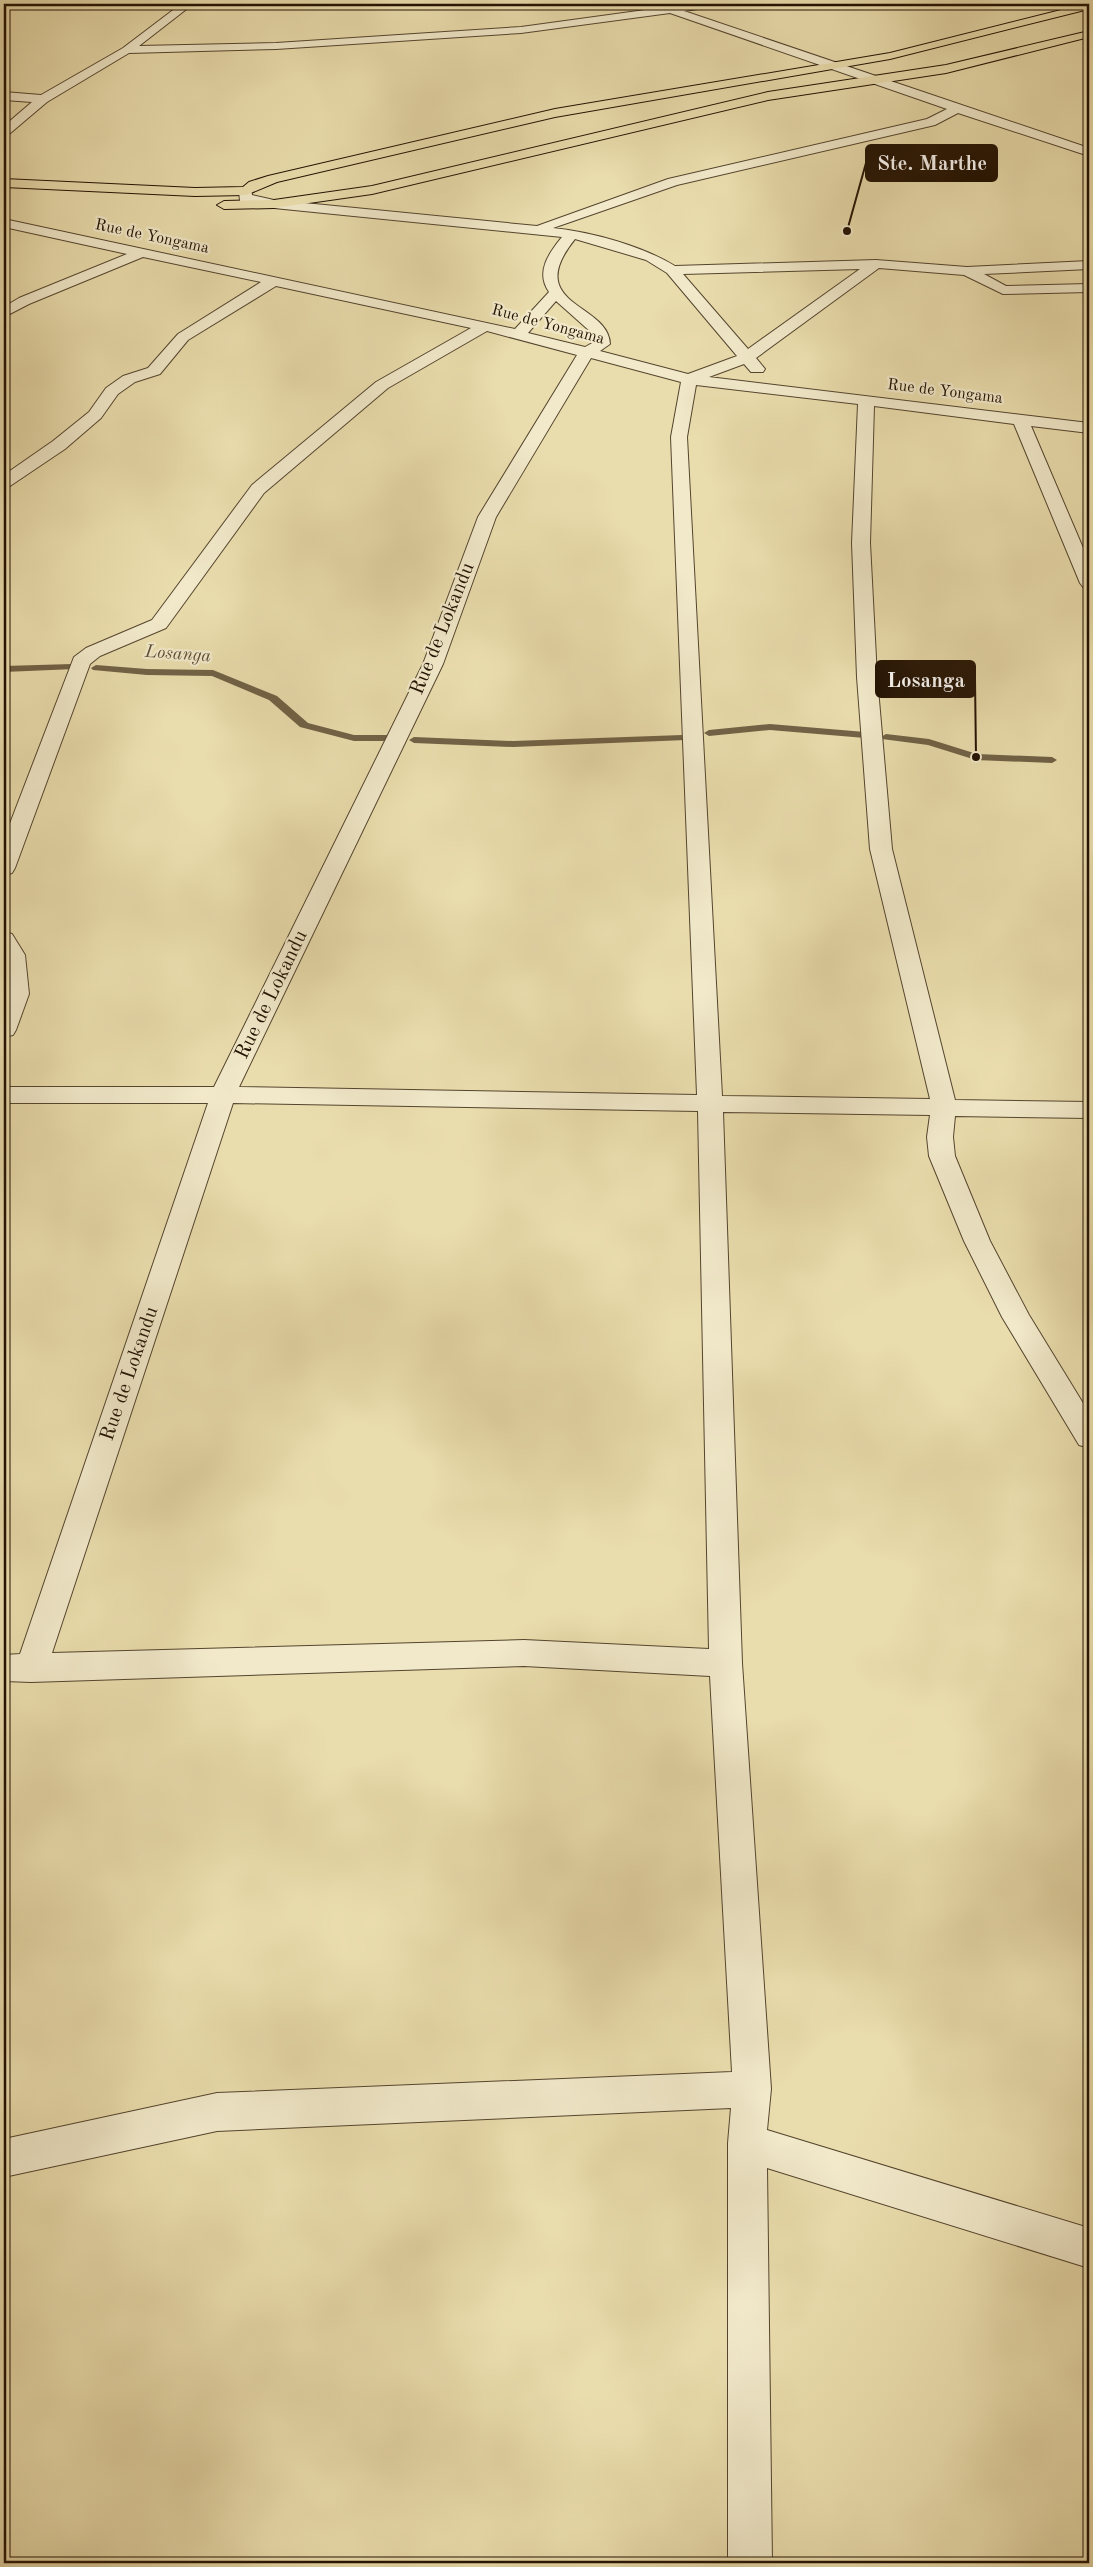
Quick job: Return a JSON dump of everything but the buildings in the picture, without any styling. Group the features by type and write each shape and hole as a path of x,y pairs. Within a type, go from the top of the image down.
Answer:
{"main road":[{"path":"4,183 195,192 246,191 254,184 273,179 555,113 898,54 1089,6"},
{"path":"177,205 274,204 372,190 768,96 946,69 1089,34"},
{"path":"4,196 48,199"}],"street":[{"path":"4,132 43,99 127,50 188,4"},
{"path":"652,4 878,80 957,109 1088,151"},
{"path":"127,50 276,46 522,30 711,4"},
{"path":"433,47 441,36"},
{"path":"4,96 43,99"},
{"path":"537,229 673,182 931,122 957,109"},
{"path":"246,191 245,198 274,204 572,234 650,258 672,270 745,358 777,390"},
{"name":"Rue de Yongama","path":"4,223 484,326 689,379 1089,428"},
{"path":"517,336 556,293 550,283 549,272 556,256 572,234"},
{"path":"4,313 24,301 141,253"},
{"path":"672,270 876,264 967,271 1089,265"},
{"path":"750,2563 746,2143 752,2089 726,1663 710,1103 679,438 689,379 745,358 876,264"},
{"path":"967,271 1003,290 1089,288"},
{"path":"4,482 59,445 95,415 112,391 129,378 154,371 183,337 275,280"},
{"name":"Rue de Lokandu","path":"17,1669 223,1094 432,664 487,517 586,353 602,344 602,336 556,293"},
{"path":"4,868 81,661 93,652 159,624 258,489 382,385 403,371 484,326"},
{"path":"866,400 861,543 867,677 882,849 944,1106 940,1138 942,1156 977,1241 1016,1317 1089,1437"},
{"path":"1020,420 1089,583"},
{"path":"4,939 13,955 17,994 4,1030"},
{"path":"4,1095 223,1094 1089,1110"},
{"path":"17,1669 524,1653 726,1663"},
{"path":"4,2158 217,2112 752,2089"},
{"path":"746,2143 1089,2248"}],"waterway":[{"name":"Losanga","path":"4,669 72,667"},
{"name":"Losanga","path":"96,668 147,672 213,673 273,698 304,725 354,738 391,738"},
{"name":"Losanga","path":"709,733 770,727 865,735"},
{"name":"Losanga","path":"886,737 929,742 976,757 1052,760"},
{"name":"Losanga","path":"414,740 513,744 682,738"}],"railway":[{"path":"4,10 15,4"}],"place":[{"name":"Ste. Marthe","path":"847,231"},
{"name":"Losanga","path":"976,757"}]}
